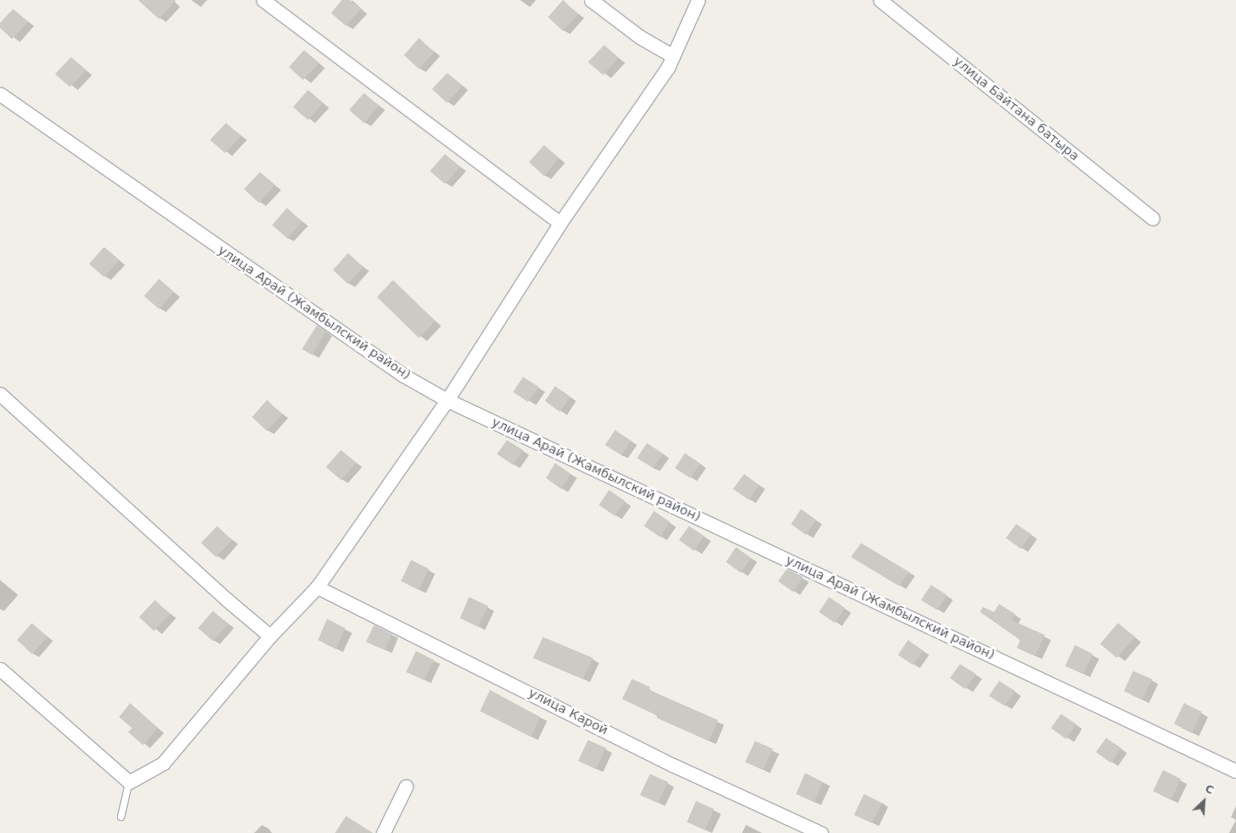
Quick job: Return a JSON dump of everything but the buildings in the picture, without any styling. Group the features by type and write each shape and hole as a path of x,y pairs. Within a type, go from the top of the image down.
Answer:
{"street":[{"path":"263,0 560,223"},
{"path":"591,0 640,37 673,56"},
{"path":"0,669 129,782 163,763 270,636 317,587 447,400 560,223 668,67 698,0"},
{"name":"улица Байтана батыра","path":"880,0 1152,218"},
{"name":"улица Арай (Жамбылский район)","path":"0,94 403,375 447,400 1236,771"},
{"path":"0,394 226,599 270,636"},
{"name":"улица Карой","path":"317,587 673,765 820,833"},
{"path":"383,833 406,786"}],"lane":[{"path":"121,816 129,782"}]}
